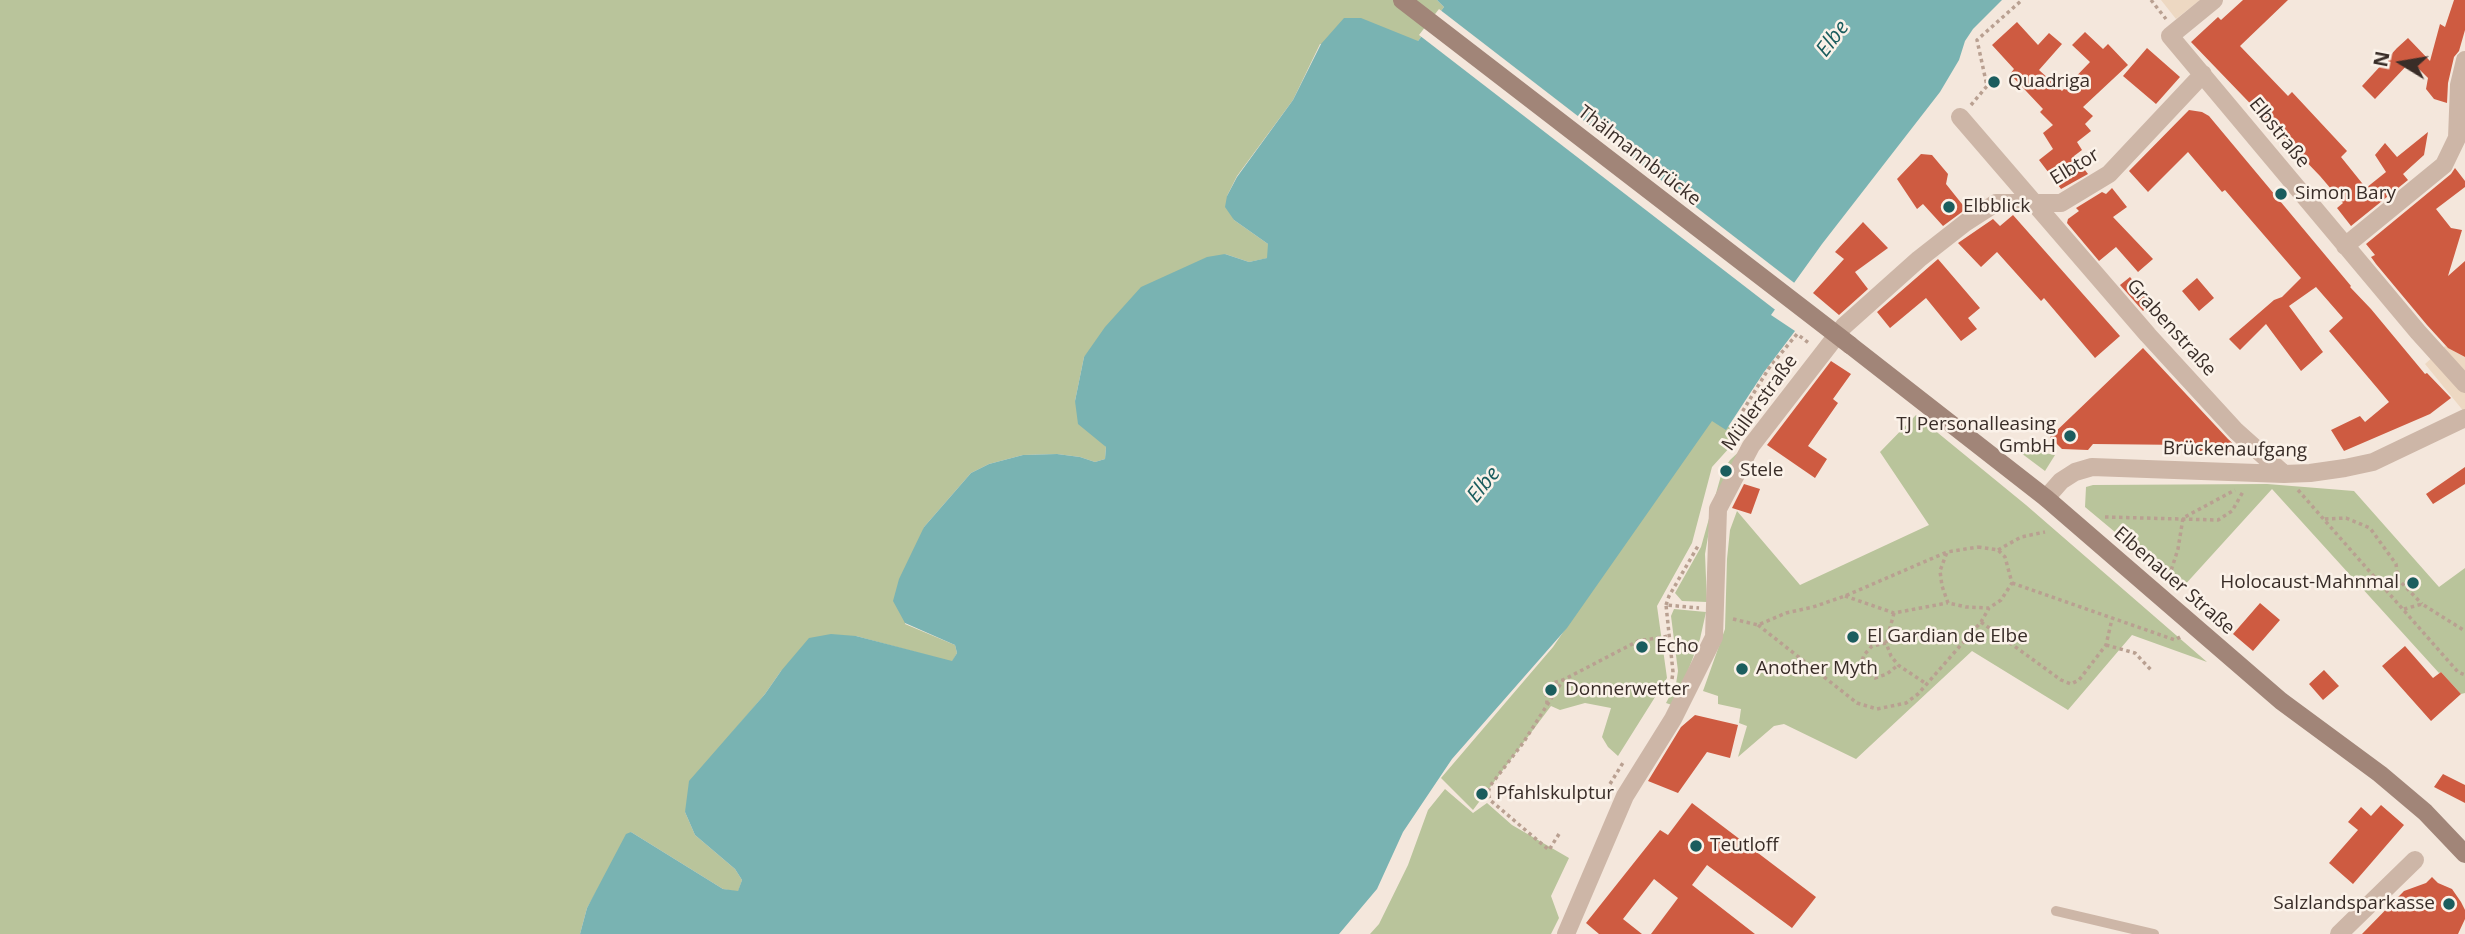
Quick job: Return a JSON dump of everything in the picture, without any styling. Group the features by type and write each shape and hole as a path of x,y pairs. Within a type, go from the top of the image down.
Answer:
{"street":[{"name":"Thälmannbrücke","path":"1402,0 1850,345"},
{"path":"2173,34 2214,0"},
{"name":"Elbstraße","path":"2173,34 2345,246 2465,384"},
{"path":"2345,246 2444,165 2457,138 2459,85 2465,60"},
{"name":"Elbtor","path":"1960,117 2033,203 2061,204 2109,174 2203,74"},
{"name":"Müllerstraße","path":"1566,934 1625,796 1673,719 1714,638 1718,509 1751,446 1844,326 1919,259 1996,203 2033,203"},
{"name":"Grabenstraße","path":"2033,203 2236,431 2284,474"},
{"name":"Elbenauer Straße","path":"1850,345 2046,498 2281,701 2389,781 2425,812 2465,854"},
{"name":"Brückenaufgang","path":"2046,498 2061,481 2075,472 2092,467 2284,474 2311,473 2373,462 2465,418"},
{"path":"2339,934 2415,860"}],"lane":[{"path":"2056,911 2154,934"}],"path":[{"path":"1960,117 1987,86 1977,40 2022,0"},
{"path":"2151,0 2173,34"},
{"path":"1745,435 1733,427 1769,368 1797,334 1823,353"},
{"path":"2284,474 2458,672 2465,675"},
{"path":"2105,517 2218,520 2232,511 2246,484 2183,518"},
{"path":"2166,585 2178,549 2183,518"},
{"path":"2323,519 2346,518 2370,528 2396,564 2398,579 2422,604 2465,631"},
{"path":"1758,625 1786,613 1845,596 1947,552 1978,547 1998,550 2021,537 2045,532"},
{"path":"1671,688 1673,672 1666,605 1715,610 1736,621 1758,625 1867,708 1890,708 1906,703 1918,694 1981,622 1989,608 2001,600 2012,583 2005,558 1998,550"},
{"path":"1947,552 1940,571 1948,603"},
{"path":"2012,583 2175,640 2184,635"},
{"path":"1845,596 1894,613 1948,603 1989,608"},
{"path":"2404,609 2422,604"},
{"path":"1894,613 1886,643 1891,656 1898,665 1926,684"},
{"path":"1981,622 2071,684 2079,680 2106,645 2112,619"},
{"path":"1547,706 1546,685 1563,680 1638,641 1669,636"},
{"path":"1886,643 1872,646 1864,654 1861,664 1866,673 1875,677 1887,674 1898,665"},
{"path":"2106,645 2135,653 2152,671"},
{"path":"1559,834 1549,850 1490,800 1488,793 1490,786 1523,743 1563,680"},
{"path":"1608,789 1627,757"}],"green space":[{"path":"0,0 1437,0 1444,7 1418,41 1320,44 1293,100 1237,176 1227,196 1234,220 1268,244 1268,258 1249,262 1225,254 1084,357 1075,401 1106,447 1105,459 1095,462 1057,454 1023,455 989,464 971,473 924,527 905,624 955,645 957,653 952,662 856,636 781,671 731,734 685,812 695,835 735,869 742,880 738,892 723,889 631,832 587,908 580,934 0,934"},
{"path":"1712,413 1740,436 1712,467 1692,543 1657,606 1667,678 1618,756 1602,737 1611,708 1585,703 1560,710 1551,706 1473,810 1441,778 1553,647"},
{"path":"1916,415 2026,505 2207,662 2132,635 2068,710 1972,651 1856,759 1784,724 1774,726 1738,757 1747,726 1739,723 1741,709 1718,704 1718,696 1703,691 1725,629 1727,559 1730,530 1737,511 1800,585 1929,525 1880,452"},
{"path":"1744,447 1709,531 1705,554 1707,602 1682,601 1675,593 1701,547 1722,472"},
{"path":"2013,447 2055,455 2045,471"},
{"path":"2267,484 2354,491 2439,587 2465,568 2465,693 2461,694 2441,672 2439,673 2272,489 2182,588 2085,507 2086,487 2093,485"},
{"path":"1674,609 1706,612 1700,639 1672,705 1666,703 1676,684 1678,671 1671,616"},
{"path":"1445,789 1473,813 1487,803 1512,825 1569,858 1551,896 1559,918 1551,934 1370,934 1379,924 1408,865 1428,810"}],"shaded area":[{"path":"2161,0 2200,0 2176,19"},
{"path":"2445,346 2465,357 2465,413 2425,364"}],"water":[{"name":"Elbe","path":"1437,0 2002,0 1973,29 1940,92 1822,244 1771,315 1795,331 1726,430 1712,421 1567,628 1452,759 1403,832 1377,889 1339,934 580,934 587,908 626,834 631,832 723,889 738,891 742,880 735,869 695,835 685,812 689,781 765,694 809,638 831,634 856,636 952,661 957,653 955,645 905,623 893,601 899,579 924,527 971,473 989,464 1023,455 1057,454 1095,462 1105,459 1106,447 1078,424 1075,401 1084,357 1105,327 1141,287 1207,257 1225,254 1249,262 1267,258 1268,244 1234,220 1225,207 1227,196 1237,177 1293,100 1321,44 1344,18 1361,18 1418,41 1444,7"}],"pier":[{"path":"1439,9 1797,285 1778,312 1419,35"}],"building":[{"path":"2243,0 2288,0 2240,46 2288,96 2292,92 2347,151 2341,157 2366,188 2386,172 2375,155 2385,143 2397,157 2428,132 2424,155 2403,174 2408,180 2351,226 2337,208 2343,203 2320,176 2191,42 2218,17 2221,20"},
{"path":"2454,0 2465,0 2465,30 2459,51 2454,57 2447,103 2434,99 2426,89 2428,78 2411,61 2375,99 2362,86 2408,38 2430,61 2440,24 2445,27"},
{"path":"2017,22 2038,45 2049,33 2062,44 2039,70 2062,91 2090,62 2072,45 2085,32 2103,49 2108,44 2128,65 2083,107 2093,116 2085,124 2091,131 2077,142 2082,150 2074,156 2088,174 2061,189 2039,160 2053,149 2043,133 2053,125 2040,112 2043,109 2010,74 2014,69 1992,45"},
{"path":"2147,48 2180,77 2156,104 2123,76"},
{"path":"2189,110 2209,116 2350,287 2425,374 2451,398 2430,414 2344,451 2331,430 2360,416 2365,422 2389,402 2329,331 2343,318 2316,287 2289,306 2323,352 2301,371 2266,324 2240,350 2229,339 2274,300 2282,297 2301,278 2225,190 2222,192 2188,152 2148,192 2129,171"},
{"path":"1921,154 1932,155 1948,174 1946,184 1966,209 1943,226 1923,204 1917,209 1897,179"},
{"path":"2455,168 2465,181 2465,187 2436,209 2451,228 2462,230 2448,276 2465,261 2465,357 2448,348 2427,325 2376,264 2371,257 2375,255 2366,244"},
{"path":"2112,188 2127,207 2113,217 2153,259 2138,272 2116,247 2099,261 2067,223 2068,219 2079,211 2076,208 2102,192 2106,194"},
{"path":"2013,215 2120,336 2095,358 2044,298 2041,301 1997,252 1981,267 1958,243 1993,219 2000,226"},
{"path":"1863,222 1888,248 1855,272 1868,289 1839,315 1813,293 1844,259 1835,252"},
{"path":"1938,259 1980,308 1968,318 1977,329 1961,341 1926,298 1890,328 1877,312"},
{"path":"2130,277 2152,303 2143,311 2120,285"},
{"path":"2197,278 2214,298 2199,311 2182,291"},
{"path":"2143,348 2242,452 2196,452 2188,445 2093,444 2088,450 2062,449 2050,437"},
{"path":"1831,361 1851,374 1833,399 1838,403 1808,446 1827,459 1815,478 1767,445"},
{"path":"2465,467 2465,484 2433,504 2426,494"},
{"path":"1744,484 1760,489 1751,514 1732,508"},
{"path":"2260,603 2280,620 2253,651 2233,634"},
{"path":"2405,646 2433,678 2441,672 2461,694 2431,721 2382,666"},
{"path":"2324,670 2339,686 2323,700 2309,684"},
{"path":"1695,715 1738,725 1730,758 1707,752 1678,793 1648,781 1681,727"},
{"path":"2443,774 2465,785 2465,803 2434,787"},
{"name":"Teutloff","path":"1692,803 1816,897 1792,928 1707,865 1692,885 1755,934 1651,934 1678,898 1654,879 1623,919 1642,934 1599,934 1586,923 1660,830 1668,835"},
{"path":"2381,805 2404,825 2353,884 2329,863 2358,830 2348,822 2361,807 2371,816"},
{"path":"2432,877 2452,889 2465,910 2465,919 2458,934 2362,934 2404,891 2426,883"}],"place":[{"name":"Quadriga","path":"1994,82"},
{"name":"Simon Bary","path":"2281,194"},
{"name":"Elbblick","path":"1949,207"},
{"name":"TJ Personalleasing GmbH","path":"2070,436"},
{"name":"Stele","path":"1726,471"},
{"name":"Holocaust-Mahnmal","path":"2413,583"},
{"name":"El Gardian de Elbe","path":"1853,637"},
{"name":"Echo","path":"1642,647"},
{"name":"Another Myth","path":"1742,669"},
{"name":"Donnerwetter","path":"1551,690"},
{"name":"Pfahlskulptur","path":"1482,794"},
{"name":"Teutloff","path":"1696,846"},
{"name":"Salzlandsparkasse","path":"2449,904"}]}
